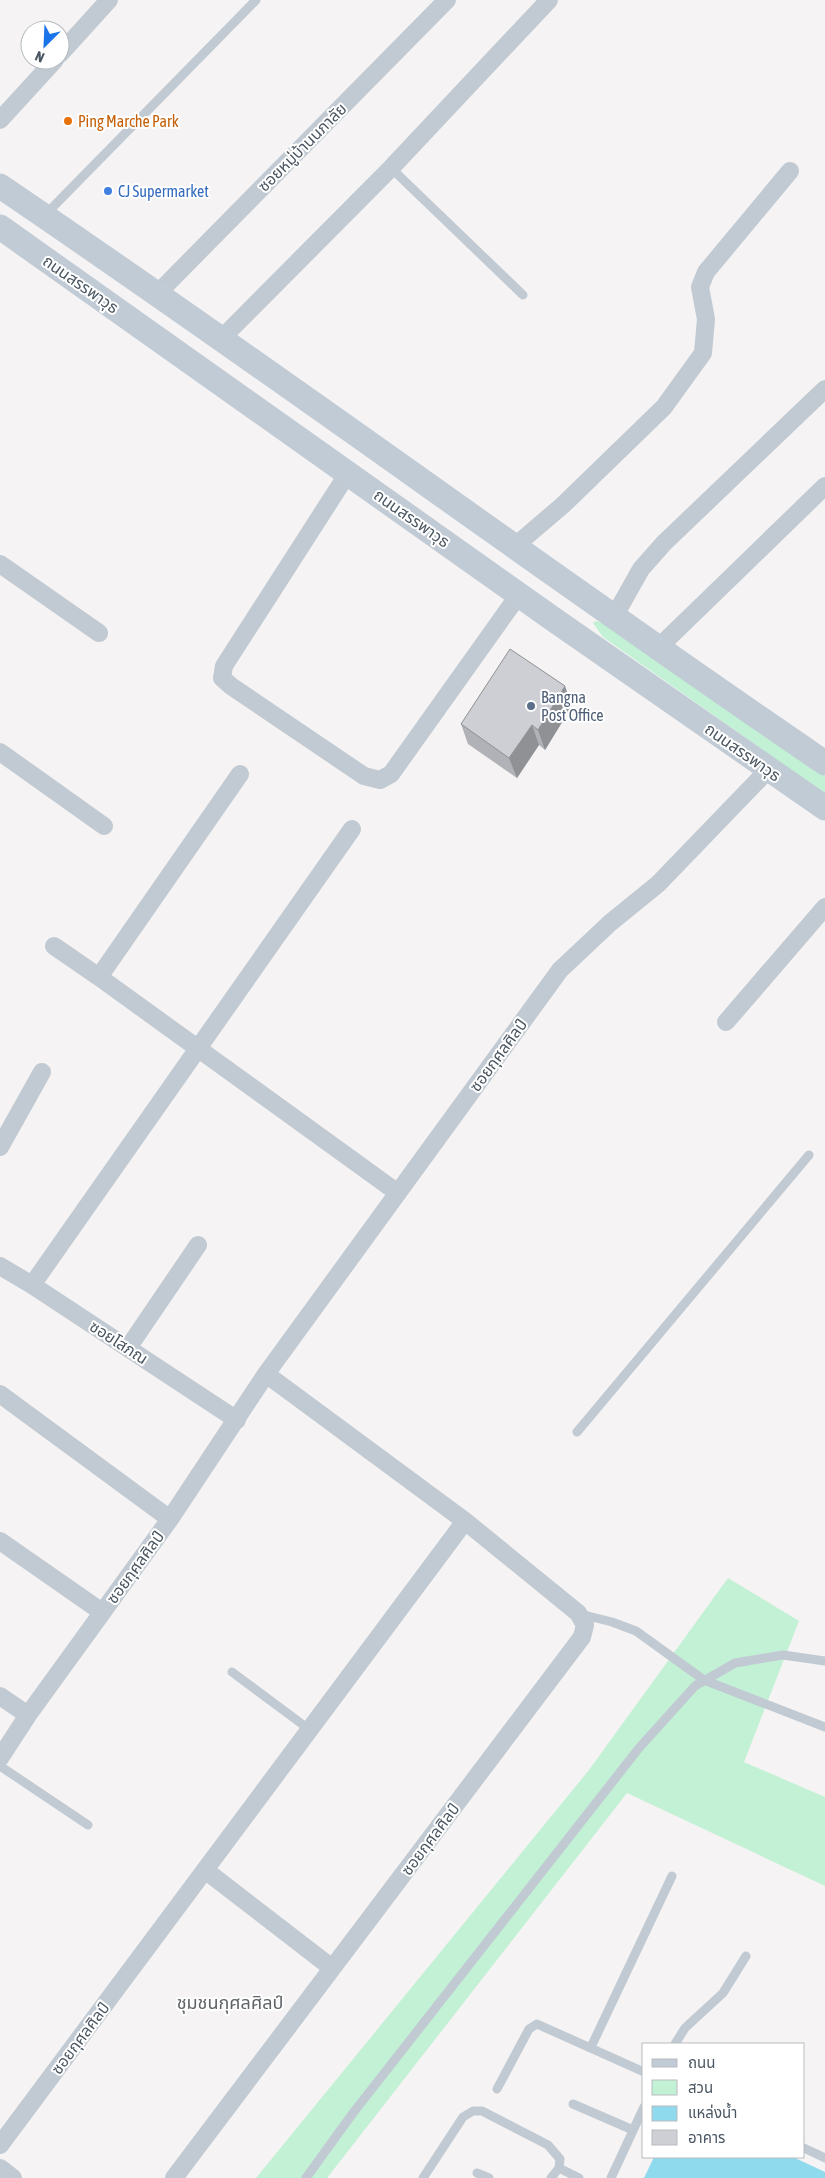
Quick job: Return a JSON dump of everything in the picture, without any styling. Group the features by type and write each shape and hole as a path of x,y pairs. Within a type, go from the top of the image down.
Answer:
{"main road":[{"path":"0,186 515,546 657,649 825,763"},
{"name":"ถนนสรรพาวุธ","path":"0,227 348,474 520,593 553,619 825,808"},
{"path":"553,619 573,587"}],"street":[{"path":"70,43 110,0"},
{"name":"ซอยหมู่บ้านนภาลัย","path":"157,294 447,0"},
{"path":"220,340 391,168 549,0"},
{"path":"0,120 46,70"},
{"path":"515,546 563,506 664,407 702,353 706,319 700,287 706,272 790,172"},
{"path":"614,617 642,569 664,543 825,390"},
{"path":"348,474 224,666 222,678 231,686 364,776 380,780 391,774 520,593"},
{"path":"657,649 825,486"},
{"path":"0,564 99,633"},
{"path":"0,752 104,826"},
{"name":"ซอยกุศลศิลป์","path":"0,1758 28,1715 170,1519 266,1374 560,970 610,923 658,884 768,770"},
{"path":"99,976 240,774"},
{"path":"32,1285 352,830"},
{"path":"726,1022 825,907"},
{"path":"54,946 99,976 398,1193"},
{"path":"0,1147 42,1072"},
{"path":"128,1348 198,1245"},
{"name":"ซอยโสภณ","path":"0,1266 32,1285 237,1420"},
{"path":"266,1374 465,1522 578,1613"},
{"path":"0,1394 170,1519"},
{"name":"ซอยกุศลศิลป์","path":"0,2145 465,1522"},
{"path":"0,1541 102,1612"},
{"name":"ซอยกุศลศิลป์","path":"174,2178 582,1636 585,1625 578,1613"},
{"path":"0,1696 28,1715"},
{"path":"205,1870 332,1968"},
{"path":"0,2168 13,2178"}],"lane":[{"path":"44,216 256,0"},
{"path":"391,168 523,296"},
{"path":"577,1432 809,1154"},
{"path":"578,1613 636,1631 704,1680 825,1727"},
{"path":"306,2178 359,2105 639,1748 695,1686 735,1663 783,1655 825,1662"},
{"path":"232,1672 310,1730"},
{"path":"0,1766 88,1825"},
{"path":"591,2047 672,1876"},
{"path":"676,2043 685,2028 723,1993 746,1956"},
{"path":"498,2089 529,2029 537,2024 642,2071"},
{"path":"573,2104 633,2130"},
{"path":"423,2178 463,2117 473,2111 482,2111 548,2145 560,2159 559,2168 551,2178"},
{"path":"611,2178 642,2111"},
{"path":"805,2148 825,2158"},
{"path":"559,2168 579,2178"},
{"path":"476,2173 489,2178"}],"green space":[{"path":"596,621 609,625 825,776 825,794 603,637 593,623"},
{"path":"728,1578 799,1621 744,1762 825,1797 825,1886 627,1793 327,2178 256,2178 589,1770"}],"water":[{"path":"654,2158 795,2158 825,2172 825,2178 644,2178"}],"building":[{"path":"510,649 565,686 538,730 532,725 509,758 461,724"}],"place":[{"name":"Ping Marche Park","path":"68,121"},
{"name":"CJ Supermarket","path":"108,191"},
{"name":"Bangna Post Office","path":"531,706"}],"district":[{"name":"ชุมชนกุศลศิลป์","path":"230,2003"}]}
